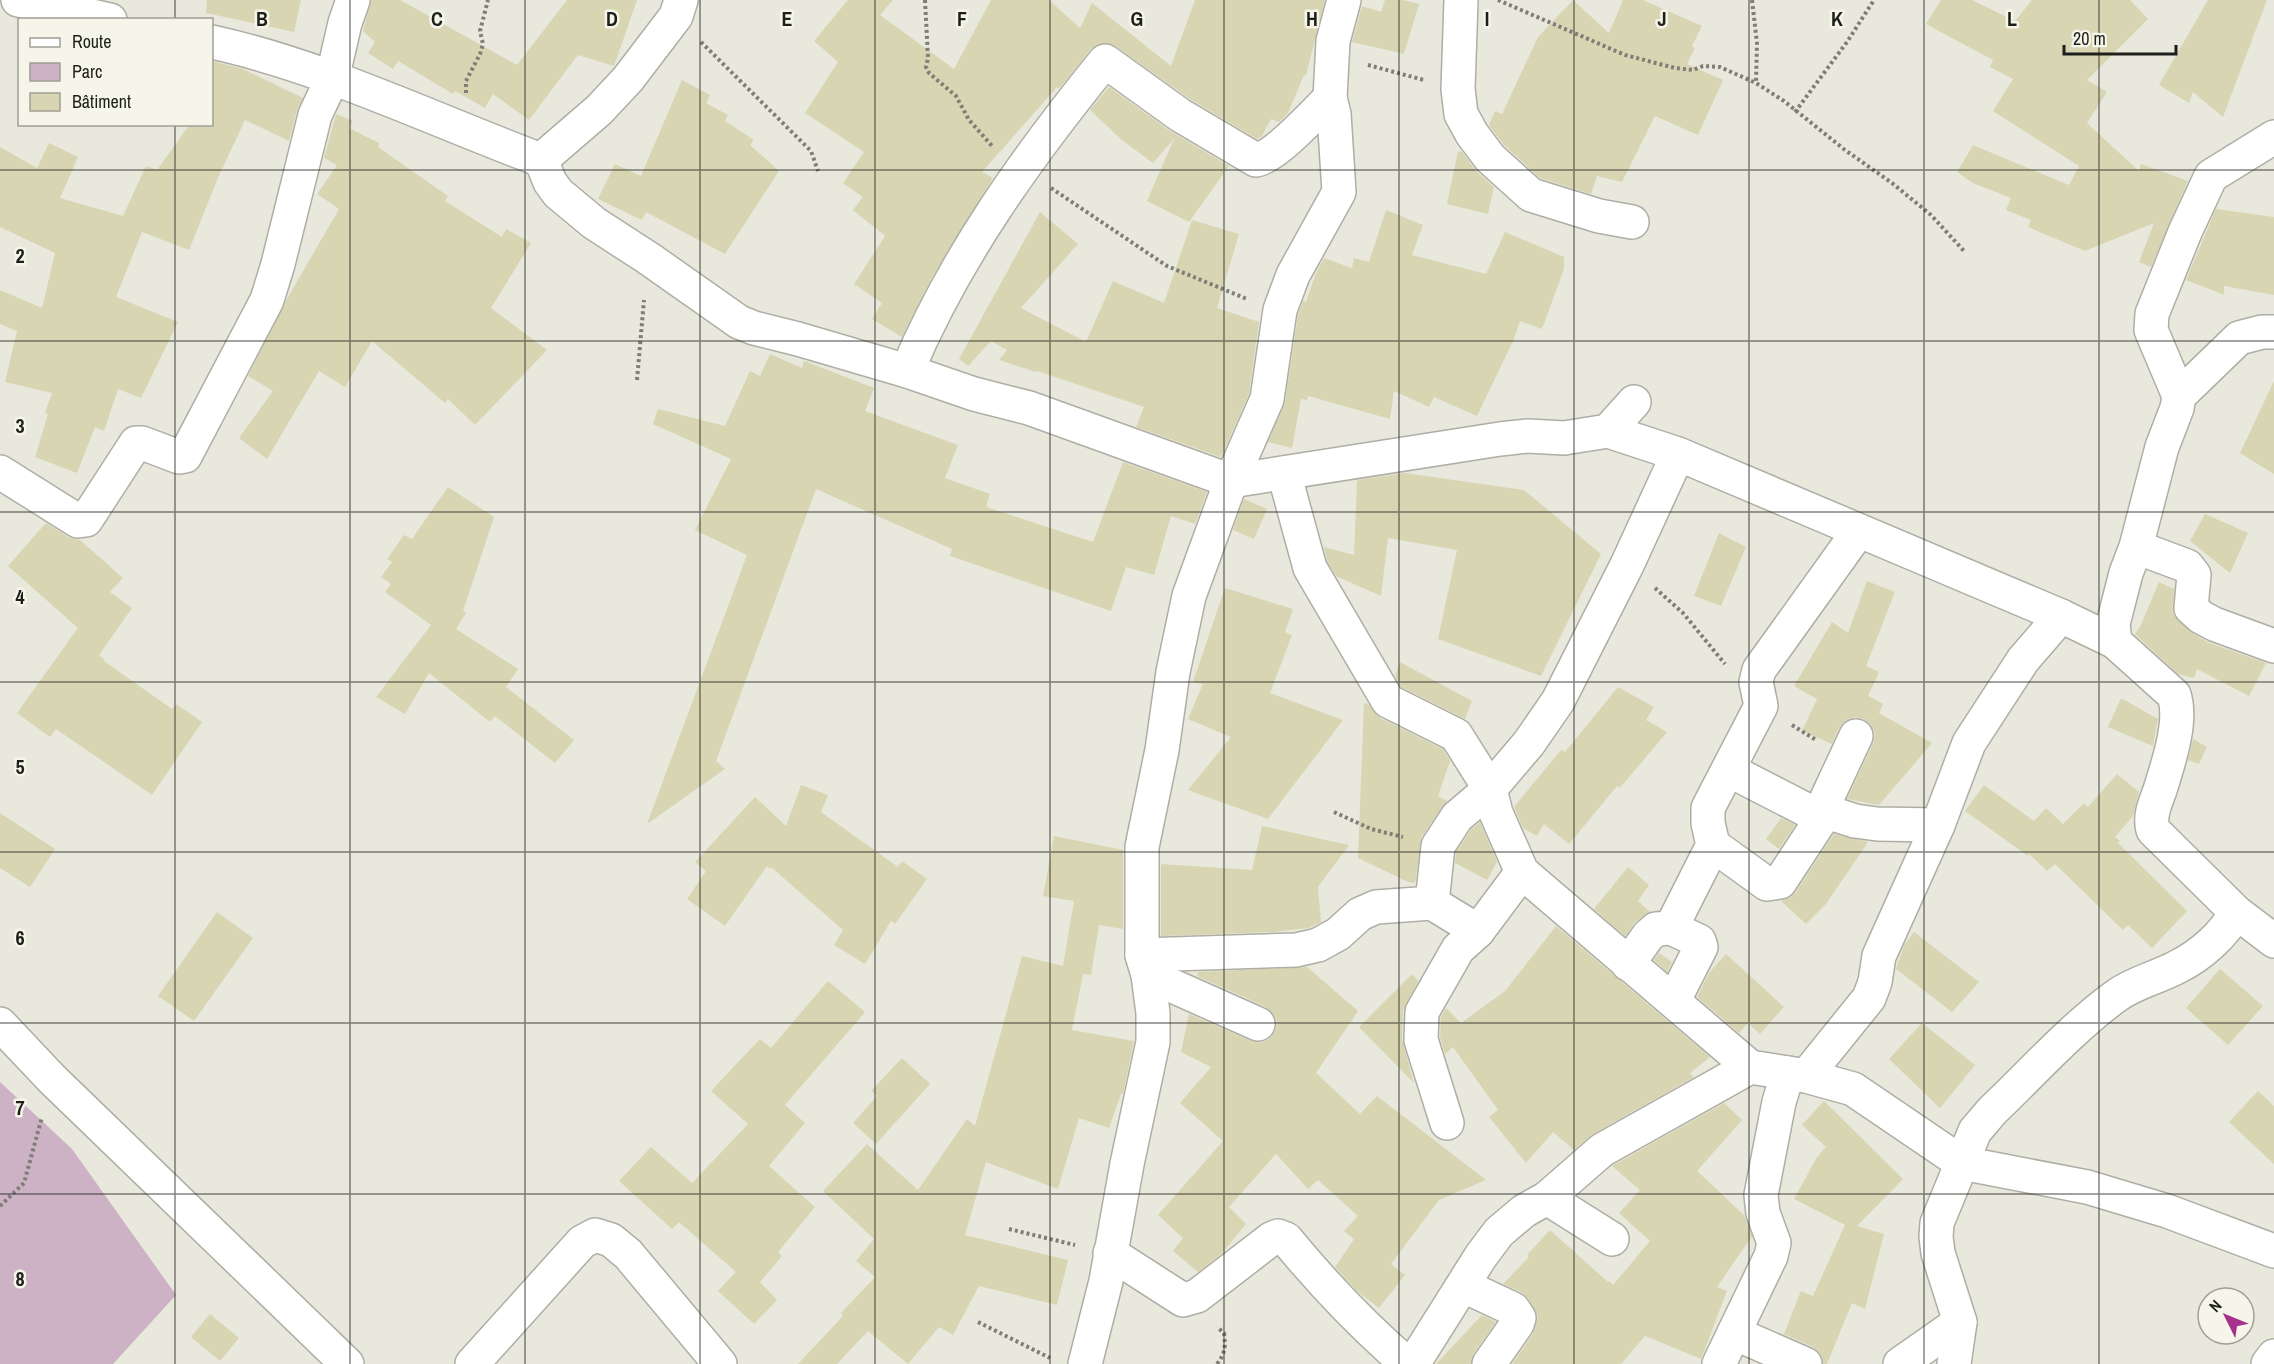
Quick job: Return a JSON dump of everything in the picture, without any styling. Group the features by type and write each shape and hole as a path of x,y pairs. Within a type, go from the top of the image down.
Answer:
{"street":[{"path":"18,0 101,18"},
{"path":"0,472 78,521 86,520 136,443 142,443 179,457 185,456 267,300 315,115 332,79 345,22 353,0"},
{"path":"1085,1364 1106,1281 1154,1042 1153,1012 1145,965 1142,847 1162,750 1173,672 1189,596 1231,481 1267,399 1281,310 1293,275 1339,192 1334,114 1330,98 1333,41 1344,0"},
{"path":"1461,0 1458,89 1461,114 1472,134 1490,158 1531,195 1599,216 1632,222"},
{"path":"541,160 599,110 628,80 678,8"},
{"path":"213,42 332,79 541,160 550,182 558,193 594,223 739,322 907,371 974,394 1029,408 1231,481 1500,439 1528,436 1564,438 1608,431 1678,454 2061,616 2115,642 2174,695 2178,711 2168,764 2150,820 2153,830 2236,912 2274,941"},
{"path":"907,371 923,333 977,235 1022,168 1105,61 1180,115 1256,160 1263,159 1330,98"},
{"path":"2115,642 2113,624 2126,573 2136,547 2162,447 2177,408 2179,396 2151,330 2152,314 2192,215 2211,176 2274,137"},
{"path":"2179,396 2239,338 2262,332 2274,332"},
{"path":"1608,431 1634,402"},
{"path":"1432,903 1438,846 1457,817 1490,789 1528,743 1558,701 1678,454"},
{"path":"1284,473 1310,568 1388,701 1456,735 1490,789 1496,813 1521,872 1750,1067 1797,1074 1853,1089 1962,1163 2087,1186 2167,1211 2274,1251"},
{"path":"1671,928 1713,845 1708,823 1708,808 1761,706 1756,682 1759,670 1858,532"},
{"path":"2136,547 2187,567 2194,574 2191,608 2201,617 2274,646"},
{"path":"1719,1364 1771,1256 1774,1244 1762,1212 1761,1195 1779,1102 1797,1074 1869,998 1875,982 1879,956 1938,825 1969,743 2023,660 2061,616"},
{"path":"1713,845 1767,884 1780,882 1823,815 1827,798 1856,736"},
{"path":"1729,770 1823,815 1877,824 1938,825"},
{"path":"1447,1124 1421,1040 1422,1012 1458,949 1478,931 1521,872"},
{"path":"1145,965 1296,950 1318,945 1338,934 1360,914 1376,907 1432,903 1478,931"},
{"path":"1954,1364 1960,1323 1938,1253 1937,1223 1975,1131 1992,1111 2116,996 2143,980 2176,968 2194,958 2227,927 2236,912"},
{"path":"1628,964 1648,936 1656,929 1671,928 1699,941 1701,947 1674,1000"},
{"path":"1145,965 1258,1024"},
{"path":"0,1024 52,1079 347,1364"},
{"path":"1413,1364 1481,1256 1499,1232 1524,1211 1546,1198 1602,1150 1750,1067"},
{"path":"1546,1198 1612,1239"},
{"path":"472,1364 582,1242 595,1235 611,1240 628,1254 720,1364"},
{"path":"1110,1253 1183,1300 1197,1296 1278,1236 1286,1239 1318,1278 1407,1364"},
{"path":"1464,1286 1513,1309 1519,1318 1489,1364"},
{"path":"1900,1364 1960,1323"},
{"path":"1734,1333 1805,1364"},
{"path":"2268,1364 2274,1356"}],"path":[{"path":"468,133 466,81 483,44 480,31 488,0"},
{"path":"925,0 928,58 926,67 929,73 956,96 969,120 994,148 1167,267 1221,290 1281,310"},
{"path":"1497,0 1625,55 1675,68 1720,67 1756,83 1784,101 1845,150 1892,183 1931,215 1964,252"},
{"path":"1752,0 1756,43 1756,83"},
{"path":"1795,112 1874,0"},
{"path":"678,8 811,151 818,171"},
{"path":"1333,54 1458,89"},
{"path":"637,380 648,258"},
{"path":"1334,812 1371,829 1438,846"},
{"path":"0,1206 24,1183 52,1079"},
{"path":"1009,1229 1110,1253"},
{"path":"978,1322 1051,1359"}],"green space":[{"path":"0,1082 72,1149 176,1295 113,1364 0,1364"}],"building":[{"path":"207,0 301,0 294,32 206,13"},
{"path":"371,0 400,0 517,65 567,0 637,0 614,66 578,55 529,120 493,94 485,108 455,91 453,94 398,61 393,69 368,53 375,42 363,31"},
{"path":"848,0 893,0 880,15 954,69 991,0 1049,0 1080,28 1092,3 1171,66 1195,0 1325,0 1306,75 1304,75 1288,113 1279,122 1271,119 1262,136 1257,139 1190,99 1115,46 1108,43 1098,44 1091,49 1059,89 1057,87 982,172 993,178 931,279 902,337 872,319 882,303 854,284 885,236 853,210 863,197 843,183 864,152 805,113 838,62 814,41"},
{"path":"1385,0 1403,0 1419,4 1404,54 1352,42 1362,6 1381,12"},
{"path":"1573,0 1609,33 1623,0 1643,0 1702,26 1692,46 1695,48 1687,64 1723,80 1698,135 1655,116 1622,182 1597,176 1591,194 1540,178 1504,145 1489,125 1495,111 1502,114 1538,37"},
{"path":"1941,0 1972,0 2015,21 2032,0 2130,0 2148,19 2087,80 2107,92 2087,123 2139,171 2141,164 2188,181 2151,267 2139,262 2154,223 2085,251 2028,227 2031,220 2006,210 2011,198 1973,183 1957,172 1973,145 2069,185 2079,166 1993,111 2013,79 1990,67 1993,60 1926,24"},
{"path":"2208,0 2267,0 2223,117 2193,92 2189,103 2159,85"},
{"path":"213,61 243,69 303,98 297,110 289,141 245,120 217,180 189,250 142,232 116,297 178,322 141,398 118,389 104,431 95,427 77,473 35,457 52,393 5,382 17,331 0,324 0,290 42,308 55,253 0,227 0,147 37,168 49,143 78,157 60,198 123,216 146,166 157,170 189,126 213,126"},
{"path":"682,80 710,95 706,103 728,115 725,121 754,140 750,145 779,171 725,254 646,212 642,220 598,199 615,164 641,176"},
{"path":"1109,87 1170,131 1229,166 1189,222 1147,201 1174,139 1153,163 1123,141 1090,110"},
{"path":"336,114 353,121 349,128 379,143 378,147 448,196 445,201 502,237 506,229 531,243 491,308 547,350 475,425 448,399 445,403 372,341 345,387 319,371 267,459 239,438 273,391 248,376 287,299 339,209 317,194 337,165 324,158"},
{"path":"1458,151 1462,152 1477,172 1494,187 1488,214 1447,204"},
{"path":"2216,209 2274,217 2274,295 2224,286 2224,295 2186,280"},
{"path":"1386,210 1423,225 1412,255 1486,274 1505,232 1564,257 1564,269 1542,329 1520,321 1514,339 1477,416 1434,397 1429,407 1394,391 1390,419 1308,396 1307,400 1301,399 1292,448 1268,442 1285,402 1298,315 1303,301 1306,302 1316,273 1324,258 1352,268 1354,258 1369,262"},
{"path":"1040,212 1078,244 1021,308 1086,342 1113,281 1164,303 1192,220 1239,234 1217,308 1259,322 1249,394 1221,457 1136,427 1144,407 999,360 1007,350 991,341 968,366 959,359"},
{"path":"770,354 802,368 804,361 874,388 865,411 958,445 945,478 990,494 986,507 1093,542 1123,462 1207,492 1195,524 1171,516 1154,575 1126,567 1111,611 950,556 952,549 816,489 716,761 725,769 647,824 747,555 695,530 731,459 653,424 658,409 725,426 750,371 760,376"},
{"path":"2274,381 2274,474 2240,453"},
{"path":"1405,473 1524,490 1601,554 1541,676 1438,639 1457,550 1388,538 1381,596 1336,576 1327,561 1324,547 1354,555 1357,480"},
{"path":"448,487 494,517 463,611 466,613 456,629 518,669 506,687 574,740 555,763 495,716 490,722 429,673 405,714 376,697 431,625 385,592 391,584 381,577 392,562 387,559 404,535 412,539"},
{"path":"1244,499 1267,509 1254,539 1233,530"},
{"path":"2205,514 2248,533 2230,573 2190,541"},
{"path":"46,523 68,537 80,540 123,578 110,592 132,608 99,655 104,661 172,709 176,704 202,722 152,795 56,729 50,737 17,713 78,628 8,566"},
{"path":"1719,533 1746,547 1721,606 1694,596"},
{"path":"1867,581 1895,592 1866,666 1879,672 1868,696 1883,704 1879,713 1932,743 1879,805 1847,799 1873,744 1875,734 1871,725 1864,719 1855,717 1846,720 1839,728 1832,744 1802,731 1817,699 1794,686 1832,622 1848,633"},
{"path":"2159,582 2174,589 2173,614 2189,631 2207,642 2266,663 2249,696 2197,669 2194,678 2178,674 2135,634"},
{"path":"1225,588 1293,609 1285,632 1292,635 1270,693 1343,720 1268,819 1188,790 1231,737 1188,719 1203,684 1193,682"},
{"path":"1400,662 1472,701 1465,719 1401,687 1395,676"},
{"path":"1618,687 1654,707 1646,720 1667,732 1620,788 1617,786 1569,844 1544,824 1537,836 1523,828 1514,807 1561,750 1565,752"},
{"path":"2121,698 2158,719 2153,746 2108,727"},
{"path":"1364,703 1368,704 1380,718 1443,749 1450,761 1438,796 1447,801 1422,836 1415,883 1408,882 1358,858"},
{"path":"2193,739 2207,747 2199,764 2188,760"},
{"path":"2117,774 2139,792 2133,816 2115,837 2120,841 2118,843 2187,911 2152,948 2128,925 2123,930 2055,864 2047,871 2029,854 2028,856 1965,811 1984,785 2034,821 2046,808 2063,824 2084,803 2088,807"},
{"path":"801,785 828,795 821,812 898,867 902,861 927,879 895,924 891,921 865,964 834,945 843,930 771,867 770,869 767,866 725,926 687,899 706,871 695,862 755,797 786,826"},
{"path":"0,813 55,849 30,887 0,868"},
{"path":"1781,818 1795,825 1779,849 1766,839"},
{"path":"1480,822 1497,862 1487,880 1455,863 1456,852 1471,830"},
{"path":"1262,826 1349,845 1318,887 1321,922 1309,928 1272,932 1161,936 1161,864 1252,870"},
{"path":"1834,834 1868,842 1826,904 1806,924 1781,901 1790,898 1796,892"},
{"path":"1054,836 1123,850 1123,929 1099,925 1091,975 1083,974 1072,1030 1134,1041 1123,1094 1121,1094 1109,1128 1079,1118 1058,1189 986,1162 965,1235 1068,1260 1057,1305 979,1286 953,1335 939,1327 908,1364 868,1331 837,1364 798,1364 843,1316 841,1313 875,1277 856,1261 874,1239 823,1191 867,1144 918,1190 967,1119 975,1126 1022,956 1063,966 1074,901 1043,896"},
{"path":"1628,867 1649,885 1638,901 1650,912 1635,922 1625,936 1594,909"},
{"path":"217,912 253,938 194,1021 158,996"},
{"path":"1556,926 1710,1057 1690,1073 1694,1077 1593,1134 1574,1150 1553,1132 1526,1163 1489,1117 1498,1110 1453,1047 1445,1054 1440,1037 1441,1017 1446,1008 1461,1023 1505,991"},
{"path":"1914,932 1979,982 1952,1012 1896,969 1904,945"},
{"path":"1659,953 1672,962 1667,972 1654,960"},
{"path":"1726,954 1784,1007 1760,1034 1748,1023 1739,1033 1697,997 1709,973"},
{"path":"1307,967 1358,1011 1316,1073 1360,1114 1377,1096 1486,1180 1439,1200 1391,1264 1405,1275 1379,1308 1357,1291 1335,1267 1354,1239 1344,1231 1358,1216 1318,1180 1308,1189 1276,1154 1229,1207 1246,1224 1221,1254 1198,1272 1173,1251 1183,1238 1158,1215 1223,1141 1180,1103 1211,1067 1181,1052 1189,1014 1251,1041 1261,1043 1269,1039 1275,1031 1277,1021 1266,1007 1197,976 1198,972"},
{"path":"2220,969 2263,1006 2228,1045 2186,1008"},
{"path":"1412,974 1418,981 1403,1011 1402,1039 1414,1083 1359,1027"},
{"path":"828,981 865,1012 785,1105 805,1123 769,1166 815,1207 778,1252 782,1256 760,1282 777,1300 754,1324 718,1291 736,1272 679,1222 672,1229 619,1181 651,1147 692,1183 748,1124 711,1091 760,1039 771,1048"},
{"path":"1922,1023 1975,1065 1940,1108 1889,1059"},
{"path":"902,1058 930,1084 876,1144 853,1123 877,1096 871,1091"},
{"path":"2258,1091 2274,1106 2274,1164 2229,1122"},
{"path":"1824,1101 1903,1179 1857,1226 1884,1234 1865,1309 1852,1303 1827,1364 1823,1364 1820,1353 1813,1347 1784,1334 1801,1291 1813,1296 1845,1225 1794,1199 1817,1157 1826,1147 1802,1125"},
{"path":"1724,1103 1742,1120 1697,1171 1744,1215 1752,1236 1717,1287 1727,1291 1701,1359 1645,1336 1621,1364 1512,1364 1533,1334 1538,1316 1528,1298 1521,1292 1503,1284 1529,1257 1527,1255 1550,1230 1613,1285 1650,1241 1619,1213 1640,1190 1612,1166"},
{"path":"210,1314 239,1338 220,1361 191,1337"},
{"path":"1482,1315 1496,1322 1474,1353 1471,1364 1436,1364"}]}
